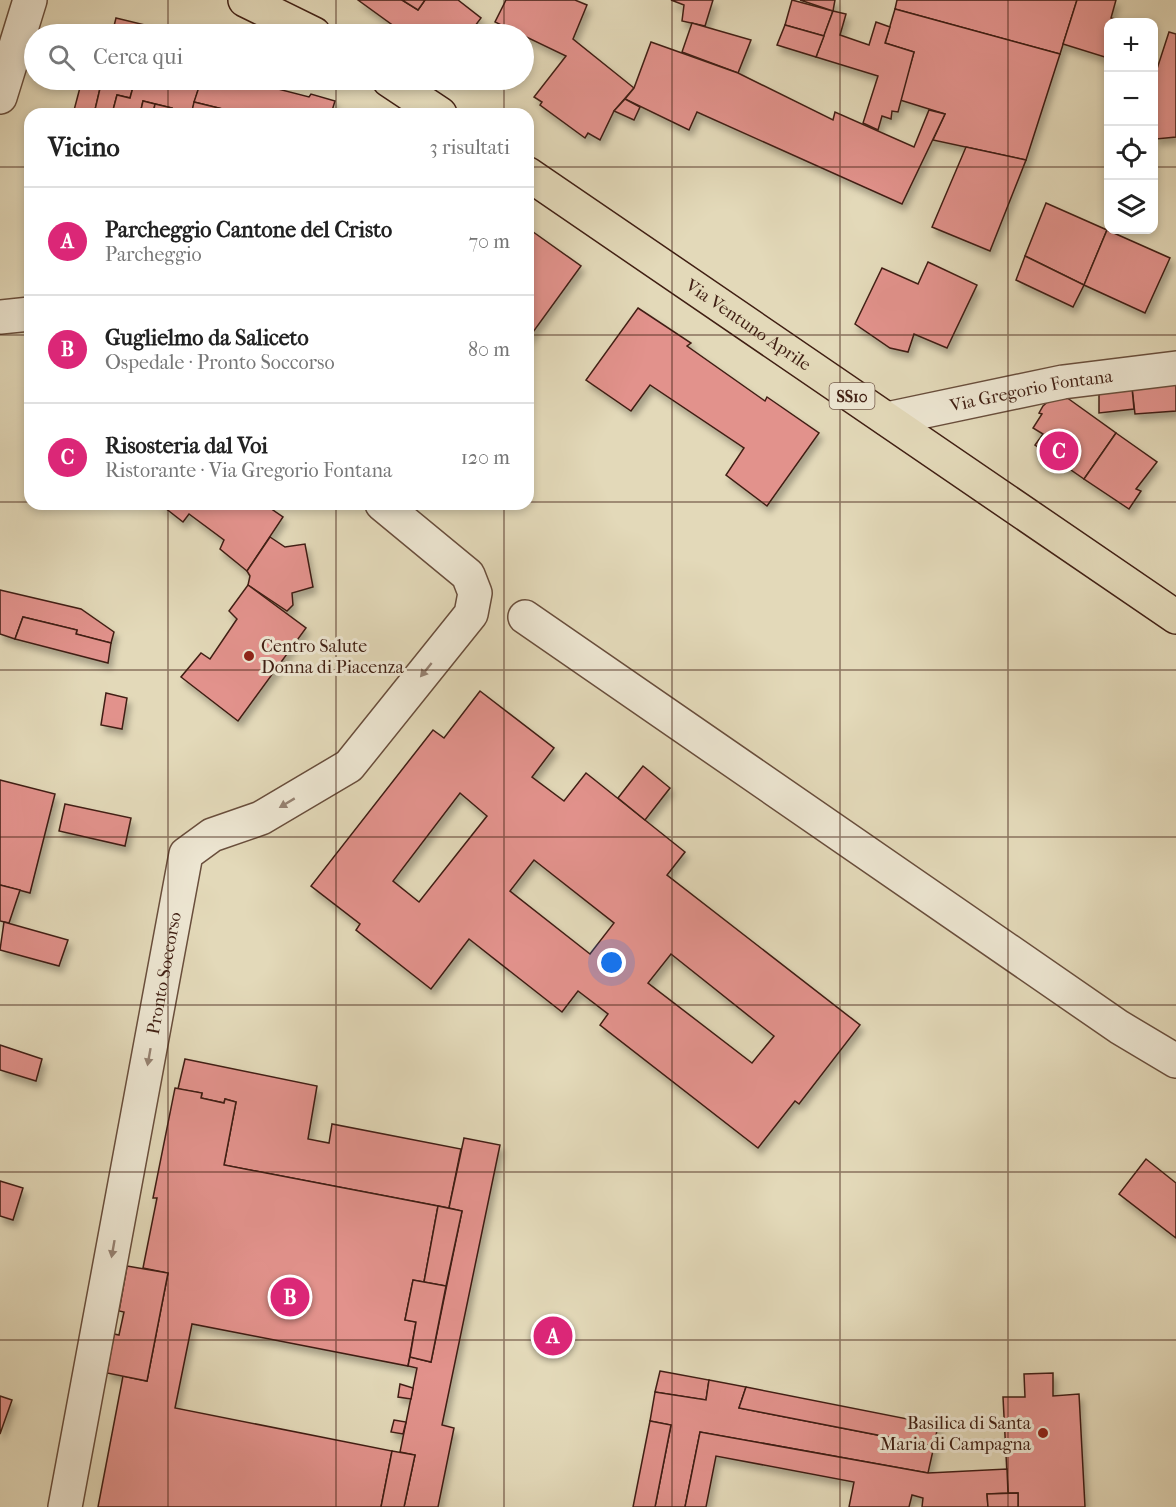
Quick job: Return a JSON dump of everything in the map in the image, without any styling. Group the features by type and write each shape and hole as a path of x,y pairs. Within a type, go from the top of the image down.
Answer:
{"main road":[{"path":"244,0 293,24"},
{"path":"298,0 322,24"},
{"path":"404,90 431,108"},
{"name":"Via Ventuno Aprile","path":"534,178 1176,617"}],"street":[{"path":"0,98 30,0"},
{"path":"0,317 24,315"},
{"name":"Via Gregorio Fontana","path":"886,419 1063,382 1176,368"},
{"name":"Pronto Soccorso","path":"65,1507 186,854 212,835 261,819 349,766 471,614 474,593 468,575 389,510"},
{"path":"525,617 1109,1021 1176,1061"}],"building":[{"path":"358,0 402,0 418,10 425,0 458,0 481,18 476,24 391,24"},
{"path":"402,0 425,0 418,10"},
{"path":"506,0 575,0 587,5 573,39 634,88 614,111 600,140 588,133 585,138 540,105 542,102 534,97 566,56 534,41 534,24 495,22"},
{"path":"671,0 713,0 705,26 682,21 684,5"},
{"path":"792,0 833,11 824,36 785,25"},
{"path":"800,0 835,0 833,11"},
{"path":"897,0 1077,0 1060,54 895,9"},
{"path":"1077,0 1116,0 1111,18 1104,18 1104,57 1063,44"},
{"path":"895,9 1060,54 1026,160 933,140 945,114 900,100 914,52 885,43"},
{"path":"833,11 846,14 840,35 869,45 876,22 890,27 885,43 914,52 898,112 892,111 891,119 882,116 878,130 863,123 878,76 816,57"},
{"path":"116,18 141,24 114,24"},
{"path":"692,23 751,40 738,73 682,52"},
{"path":"785,25 824,36 816,57 777,45"},
{"path":"1169,32 1176,34 1176,137 1158,139 1158,66"},
{"path":"651,42 738,73 833,120 835,112 914,147 929,110 945,114 902,204 697,112 689,130 625,99 634,88"},
{"path":"79,90 100,90 95,108 75,108"},
{"path":"100,90 132,90 130,98 117,95 114,108 95,108"},
{"path":"132,90 198,90 193,108 172,108 143,101 141,108 114,108 117,95 130,98"},
{"path":"198,90 282,90 309,97 311,94 335,101 333,108 218,108 194,102"},
{"path":"625,99 640,107 634,120 614,111"},
{"path":"143,101 155,104 154,108 141,108"},
{"path":"194,102 218,108 193,108"},
{"path":"155,104 172,108 154,108"},
{"path":"966,147 1026,160 990,251 932,227"},
{"path":"1046,203 1104,229 1105,234 1084,285 1025,256"},
{"path":"534,233 581,266 534,331"},
{"path":"1105,234 1116,234 1170,258 1145,313 1084,285"},
{"path":"1025,256 1084,285 1073,307 1016,280"},
{"path":"928,262 977,285 947,348 914,334 908,352 890,348 855,324 882,268 918,284"},
{"path":"638,308 691,343 687,346 765,401 767,397 819,433 767,506 726,475 744,448 650,385 631,411 586,380"},
{"path":"1176,382 1176,411 1135,414 1132,388"},
{"path":"1132,388 1134,409 1099,413 1099,393"},
{"path":"1066,397 1116,433 1084,479 1035,445 1043,434 1033,428 1042,414 1039,413 1043,406 1052,398"},
{"path":"1116,433 1157,462 1136,489 1141,491 1129,509 1084,479"},
{"path":"168,510 273,510 283,517 247,571 220,549 224,540 189,514 183,522"},
{"name":"Centro Salute Donna di Piacenza","path":"270,537 285,547 305,544 313,587 292,593 293,605 287,611 248,585 250,576 247,571"},
{"name":"Centro Salute Donna di Piacenza","path":"248,585 306,628 238,721 181,677 201,653 210,659 237,619 229,611"},
{"path":"0,590 81,609 114,632 111,643 76,634 77,630 23,617 15,639 0,634"},
{"path":"23,617 77,630 76,634 111,643 108,663 15,639"},
{"path":"480,691 554,748 532,777 564,801 586,773 685,852 667,875 860,1025 799,1104 795,1101 758,1148 600,1025 608,1014 578,991 562,1012 469,939 431,989 356,930 360,924 311,886 433,730 444,738","holes":["460,793 487,816 419,902 393,881","534,860 614,923 590,954 510,891","671,954 774,1036 752,1063 648,983"]},
{"path":"106,693 127,698 122,729 101,725"},
{"path":"643,766 670,788 645,820 618,798"},
{"path":"0,780 55,794 30,893 0,885"},
{"path":"65,804 131,818 125,846 59,831"},
{"path":"0,885 20,890 9,923 0,921"},
{"path":"4,922 68,940 59,966 0,950"},
{"path":"0,1045 42,1059 36,1081 0,1070"},
{"path":"185,1059 317,1086 308,1139 329,1143 332,1124 461,1149 449,1208 224,1165 236,1102 225,1099 224,1103 201,1098 202,1093 178,1089"},
{"path":"175,1088 202,1093 201,1098 224,1103 225,1099 236,1102 224,1165 438,1206 424,1282 413,1280 405,1320 416,1322 408,1366 192,1324 175,1408 392,1451 381,1507 98,1507 123,1376 147,1381 168,1273 143,1268 157,1198 153,1198"},
{"path":"464,1138 500,1145 442,1425 454,1428 438,1507 404,1507 415,1455 400,1452 417,1368 408,1366 410,1357 431,1362 462,1211 449,1208"},
{"path":"1146,1159 1176,1183 1176,1238 1119,1194"},
{"path":"0,1181 23,1188 13,1220 0,1216"},
{"path":"438,1206 462,1211 446,1286 424,1282"},
{"path":"127,1266 168,1273 147,1381 107,1373 114,1334 119,1335 124,1312 119,1311"},
{"path":"413,1280 446,1286 431,1362 410,1357 416,1322 405,1320"},
{"path":"660,1371 709,1380 706,1400 655,1392"},
{"name":"Basilica di Santa Maria di Campagna","path":"1053,1373 1053,1396 1079,1394 1085,1507 1018,1507 1018,1493 1008,1493 1003,1397 1025,1397 1024,1374"},
{"path":"709,1380 746,1387 739,1408 934,1446 928,1473 700,1432 685,1507 655,1507 671,1425 650,1421 655,1392 706,1400"},
{"path":"400,1384 413,1388 411,1399 398,1397"},
{"path":"746,1387 938,1425 934,1446 739,1408"},
{"path":"0,1396 12,1400 0,1434"},
{"path":"394,1420 406,1422 403,1434 391,1432"},
{"path":"650,1421 671,1425 655,1507 633,1507"},
{"path":"700,1432 928,1473 1007,1469 1008,1493 987,1494 988,1507 922,1507 923,1498 912,1495 909,1507 849,1507 854,1482 716,1456 706,1507 685,1507"},
{"path":"392,1451 415,1455 404,1507 381,1507"},
{"path":"1018,1493 1018,1507 988,1507 987,1494"}],"place":[{"name":"Risosteria dal Voi","path":"1059,451"},
{"name":"Centro Salute Donna di Piacenza","path":"249,656"},
{"name":"Guglielmo da Saliceto","path":"290,1297"},
{"name":"Parcheggio Cantone del Cristo","path":"553,1336"},
{"name":"Basilica di Santa Maria di Campagna","path":"1043,1433"}]}
